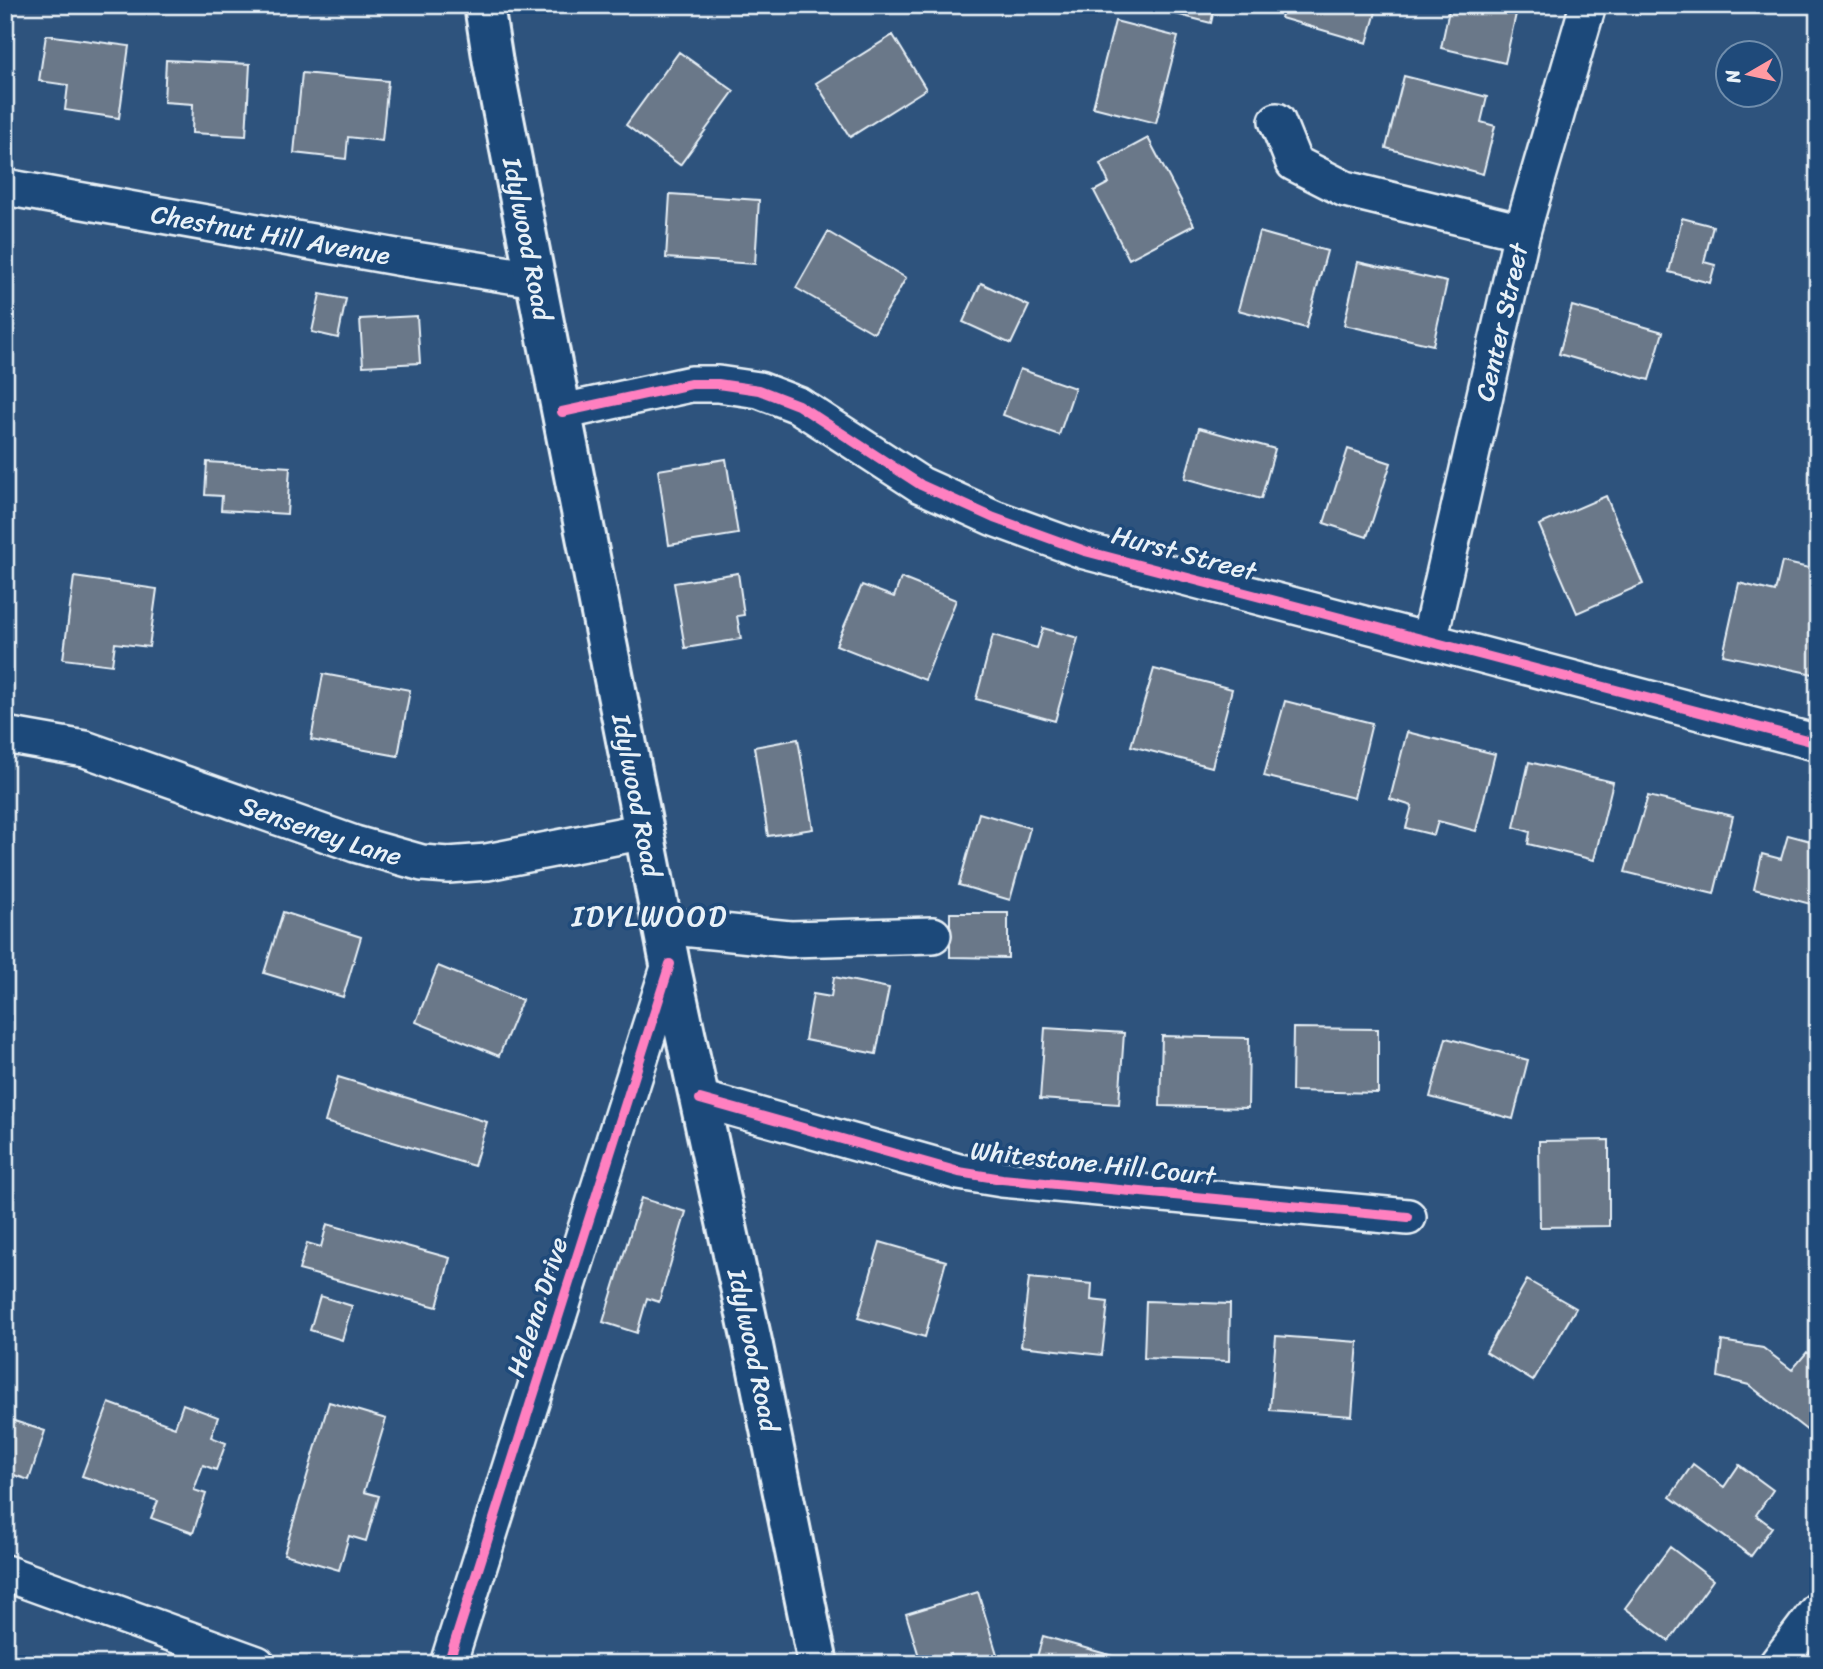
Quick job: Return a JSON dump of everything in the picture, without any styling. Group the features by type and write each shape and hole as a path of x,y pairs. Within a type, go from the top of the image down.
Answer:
{"main road":[{"name":"Idylwood Road","path":"484,5 670,964 753,1346 817,1664"}],"street":[{"name":"Center Street","path":"1429,641 1522,232 1588,5"},
{"path":"1277,121 1294,163 1345,189 1522,232"},
{"name":"Chestnut Hill Avenue","path":"5,187 402,258 536,279"},
{"name":"Hurst Street","path":"562,412 691,384 718,384 760,390 797,405 921,485 994,518 1085,551 1818,743"},
{"name":"Senseney Lane","path":"6,742 85,749 355,844 422,863 447,865 487,862 645,831"},
{"path":"663,926 790,939 933,935"},
{"name":"Helena Drive","path":"448,1664 670,964"},
{"name":"Whitestone Hill Court","path":"699,1099 959,1172 1408,1217"},
{"path":"5,1573 257,1664"},
{"path":"1777,1664 1818,1610"}],"building":[{"path":"1140,5 1215,5 1211,23"},
{"path":"1284,5 1378,5 1367,43 1281,18"},
{"path":"1450,5 1518,5 1505,63 1441,48"},
{"path":"1115,21 1178,37 1156,123 1093,107"},
{"path":"46,35 129,46 119,118 65,110 68,85 39,81"},
{"path":"893,35 926,89 850,137 816,83"},
{"path":"679,52 734,91 680,165 626,125"},
{"path":"166,60 250,64 246,136 192,133 193,104 164,102"},
{"path":"302,73 388,81 382,141 348,137 346,159 294,153"},
{"path":"1404,76 1487,97 1481,122 1495,126 1483,174 1386,148"},
{"path":"1148,138 1194,225 1129,259 1094,191 1109,183 1100,164"},
{"path":"670,194 759,200 755,264 666,258"},
{"path":"1682,218 1713,226 1704,262 1715,265 1710,283 1669,272"},
{"path":"828,232 906,278 874,333 796,288"},
{"path":"1259,232 1327,251 1306,328 1238,310"},
{"path":"1358,262 1447,282 1433,345 1344,325"},
{"path":"981,283 1029,306 1011,344 963,322"},
{"path":"320,294 346,299 338,338 312,332"},
{"path":"1572,306 1663,332 1649,380 1559,354"},
{"path":"417,316 420,363 363,366 360,319"},
{"path":"1020,369 1075,388 1059,435 1003,415"},
{"path":"1199,428 1275,449 1261,499 1185,478"},
{"path":"1348,449 1391,463 1367,537 1324,523"},
{"path":"726,459 738,534 669,545 658,470"},
{"path":"207,462 290,467 287,514 221,510 222,496 205,495"},
{"path":"1606,496 1643,584 1577,613 1539,525"},
{"path":"1782,562 1818,570 1818,675 1723,655 1739,583 1775,592"},
{"path":"738,573 744,615 737,616 741,639 685,648 674,583"},
{"path":"74,577 157,589 149,647 115,643 112,665 63,659"},
{"path":"901,578 956,600 925,680 836,645 862,585 894,597"},
{"path":"1043,628 1078,638 1055,721 976,699 993,635 1037,648"},
{"path":"1154,669 1232,689 1212,767 1131,746"},
{"path":"323,674 410,690 398,756 311,740"},
{"path":"1285,701 1372,723 1354,798 1264,776"},
{"path":"1407,732 1495,754 1476,831 1438,821 1434,835 1406,828 1412,806 1390,799"},
{"path":"798,739 813,829 768,836 754,747"},
{"path":"1529,762 1613,782 1594,860 1528,844 1530,832 1514,827"},
{"path":"1648,796 1733,816 1714,894 1625,872"},
{"path":"979,813 1030,828 1010,900 959,885"},
{"path":"1788,835 1818,843 1818,906 1754,889 1762,854 1781,859"},
{"path":"283,912 361,937 343,997 264,973"},
{"path":"950,913 1008,913 1008,958 950,957"},
{"path":"438,966 522,1000 499,1056 416,1022"},
{"path":"834,977 889,988 876,1054 805,1040 813,994 831,997"},
{"path":"1045,1028 1124,1033 1119,1104 1040,1099"},
{"path":"1293,1028 1378,1029 1378,1093 1292,1091"},
{"path":"1162,1036 1249,1038 1248,1108 1160,1106"},
{"path":"1446,1038 1528,1060 1513,1119 1430,1097"},
{"path":"338,1077 487,1122 474,1166 325,1122"},
{"path":"1609,1140 1609,1226 1540,1227 1539,1141"},
{"path":"641,1198 686,1212 659,1302 647,1298 637,1333 603,1322"},
{"path":"327,1224 450,1258 437,1307 299,1270 307,1243 321,1247"},
{"path":"880,1242 946,1261 925,1337 858,1318"},
{"path":"1029,1278 1092,1284 1091,1300 1108,1302 1102,1355 1021,1346"},
{"path":"1527,1280 1576,1308 1533,1381 1486,1352"},
{"path":"320,1296 352,1306 342,1340 310,1330"},
{"path":"1146,1301 1230,1304 1229,1361 1144,1358"},
{"path":"1276,1336 1358,1342 1352,1416 1270,1410"},
{"path":"1722,1341 1763,1348 1792,1370 1807,1352 1818,1360 1818,1439 1749,1385 1718,1377"},
{"path":"329,1402 386,1419 364,1492 379,1496 366,1541 349,1536 339,1570 284,1554"},
{"path":"109,1403 175,1427 183,1404 218,1417 211,1437 226,1443 216,1470 203,1465 194,1490 206,1494 193,1533 151,1518 158,1501 82,1476"},
{"path":"5,1418 45,1431 29,1480 5,1472"},
{"path":"1693,1464 1724,1487 1739,1465 1773,1490 1756,1515 1772,1527 1751,1556 1670,1497"},
{"path":"1670,1547 1713,1580 1669,1641 1625,1608"},
{"path":"978,1592 1000,1664 954,1664 951,1654 921,1663 906,1614"},
{"path":"1043,1636 1127,1660 1126,1664 1035,1664"}],"cycle path":[{"path":"562,412 691,384 718,384 759,390 798,405 921,485 994,518 1085,551 1818,743"},
{"path":"448,1664 670,964"},
{"path":"700,1099 959,1172 1002,1179 1408,1217"}],"district":[{"name":"IDYLWOOD","path":"650,916"}]}
